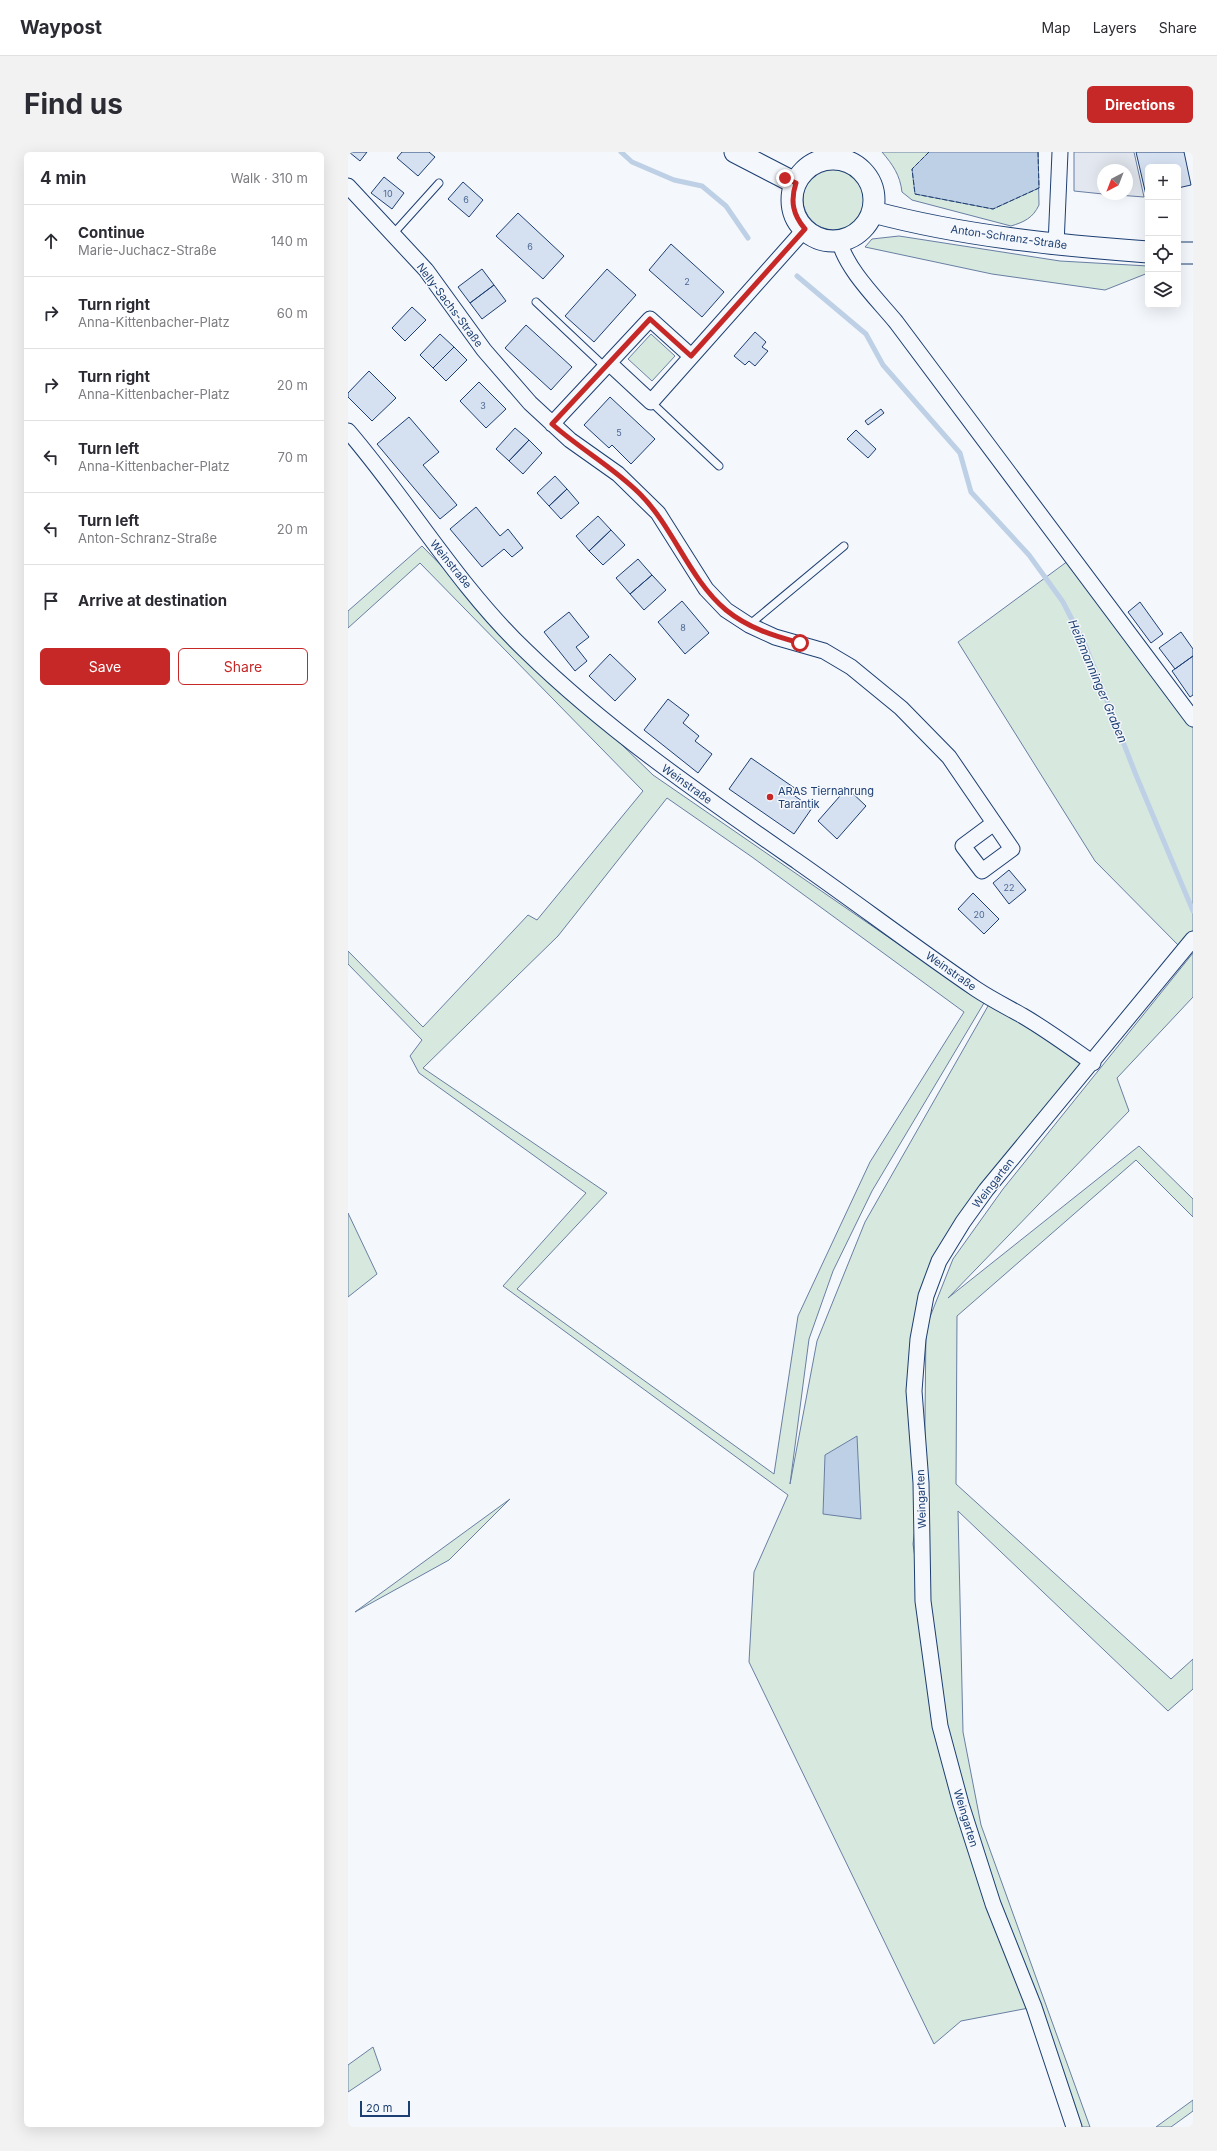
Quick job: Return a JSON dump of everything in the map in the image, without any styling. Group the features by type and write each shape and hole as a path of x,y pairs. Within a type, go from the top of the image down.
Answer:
{"main road":[{"path":"735,152 796,183"},
{"path":"837,159 848,161 858,167 867,176 872,187 874,199 873,212 868,222 860,231 850,237 839,240 820,239 805,229 794,213 792,204 796,183 807,168 816,162 837,159"},
{"name":"Anton-Schranz-Straße","path":"873,212 965,233 1056,245 1145,252"},
{"path":"1181,253 1193,253"}],"street":[{"path":"1056,245 1060,152"},
{"name":"Nelly-Sachs-Straße","path":"348,186 426,270 484,350 510,380 552,424 570,440 618,474 658,513 706,589 726,610 749,625 775,637 824,651 851,667 929,734 957,768 994,823"},
{"path":"607,365 650,402 805,229"},
{"path":"839,240 841,250 854,270 896,322 1193,719"},
{"path":"552,424 650,319 691,356"},
{"name":"Weinstraße","path":"348,431 380,470 426,534 498,621 523,648 592,710 663,767 718,807 976,989 1024,1016 1093,1063"},
{"name":"Weingarten","path":"1074,2127 1034,2007 993,1904 961,1804 940,1726 923,1601 921,1484 914,1391 918,1339 925,1303 939,1261 963,1222 986,1190 1093,1063 1193,939"}],"lane":[{"path":"393,234 439,183"},
{"path":"536,302 607,365"},
{"path":"650,402 719,466"},
{"path":"749,625 844,546"}],"shaded area":[{"path":"882,152 1038,152 1039,205 1028,219 1011,226 912,200 902,192 900,180 895,170"},
{"path":"1074,152 1134,152 1144,197 1133,196 1133,164 1097,164 1097,193 1074,191"},
{"path":"828,168 840,168 856,177 863,187 865,199 863,211 856,221 840,230 828,230 817,225 808,216 803,205 803,193 808,182 817,173"},
{"path":"899,236 1060,261 1145,266 1145,274 1105,290 992,274 865,247 872,239"},
{"path":"651,334 675,356 652,381 628,359"},
{"path":"422,546 523,649 653,775 984,1003 872,1191 833,1271 809,1339 790,1484 817,1341 865,1222 992,999 1093,1063 939,1261 918,1339 921,1483 913,1544 934,1687 923,1601 926,1327 953,1259 1003,1189 1193,953 1193,997 1117,1078 1129,1111 948,1298 1139,1146 1193,1199 1193,1217 1136,1160 957,1316 956,1484 1171,1679 1193,1659 1193,1689 1168,1711 958,1511 963,1732 981,1825 1090,2127 1077,2127 1034,2007 961,2021 934,2044 749,1662 754,1572 788,1495 503,1286 586,1193 419,1073 410,1056 422,1040 348,964 348,951 423,1027 528,915 537,920 643,791 420,563 348,628 348,611","holes":["667,798 752,857 964,1012 870,1162 798,1316 774,1474 517,1289 607,1193 423,1068 558,936"]},
{"path":"1072,558 1193,721 1193,939 1183,950 1095,861 958,642"},
{"path":"348,1213 377,1274 348,1297"},
{"path":"510,1499 449,1560 355,1612"},
{"path":"373,2047 381,2070 348,2092 348,2065"},
{"path":"1193,2100 1193,2111 1171,2127 1156,2127"}],"water":[{"path":"929,152 1038,152 1039,188 993,209 915,194 912,169"},
{"path":"857,1436 861,1519 823,1514 825,1455"}],"building":[{"path":"349,152 367,152 360,161"},
{"path":"402,152 429,152 435,157 418,176 397,158"},
{"path":"1136,152 1184,152 1191,185 1181,187 1181,164 1145,164 1145,191"},
{"path":"384,177 404,193 392,209 371,193"},
{"path":"463,182 483,200 469,217 448,199"},
{"path":"518,213 564,256 543,279 496,236"},
{"path":"671,244 724,292 702,317 649,270"},
{"path":"482,269 494,285 470,303 458,287"},
{"path":"607,269 636,295 594,342 565,316"},
{"path":"494,285 506,301 482,319 470,303"},
{"path":"412,307 426,320 405,341 392,328"},
{"path":"526,325 572,367 551,390 505,348"},
{"path":"755,332 766,342 762,347 768,351 755,366 749,361 745,365 734,356"},
{"path":"440,334 454,347 433,368 420,355"},
{"path":"454,347 467,360 446,381 433,368"},
{"path":"369,371 396,398 372,421 348,397 348,393"},
{"path":"479,382 506,409 486,428 460,401"},
{"path":"610,397 655,439 631,464 612,445 609,448 584,425"},
{"path":"881,409 884,413 868,425 865,421"},
{"path":"409,417 439,452 423,465 457,505 440,519 377,444"},
{"path":"515,428 529,440 509,461 496,449"},
{"path":"856,430 876,449 868,458 847,439"},
{"path":"529,440 542,453 523,474 509,461"},
{"path":"555,476 567,489 549,506 537,493"},
{"path":"567,489 579,503 561,519 549,506"},
{"path":"476,507 500,536 508,529 523,548 512,557 504,549 482,567 450,529"},
{"path":"598,516 611,530 589,551 576,536"},
{"path":"611,530 625,545 603,565 589,551"},
{"path":"638,559 652,575 630,594 616,578"},
{"path":"652,575 666,590 644,610 630,594"},
{"path":"682,601 709,633 685,654 658,622"},
{"path":"1140,602 1163,634 1151,643 1128,612"},
{"path":"569,612 589,637 576,647 587,661 575,671 544,632"},
{"path":"1181,632 1193,649 1193,656 1175,669 1159,648"},
{"path":"610,654 636,679 615,701 589,676"},
{"path":"1193,656 1193,695 1190,697 1172,671"},
{"path":"668,699 689,715 683,723 699,736 695,741 712,754 698,773 644,730"},
{"path":"751,758 796,789 792,794 812,808 794,834 729,789"},
{"path":"847,788 866,806 837,839 818,821"},
{"path":"1009,870 1026,890 1009,904 993,883"},
{"path":"973,893 999,919 984,934 958,909"}],"waterway":[{"name":"Heißmanninger Graben","path":"621,152 632,162 674,180 702,186 726,206 748,238"},
{"name":"Heißmanninger Graben","path":"797,276 866,334 883,365 960,453 971,492 1029,555 1063,602 1086,647 1136,775 1193,911"}],"fence":[{"path":"929,152 912,169 915,194 993,209 1039,188 1038,152"}],"place":[{"name":"ARAS Tiernahrung Tarantik","path":"770,797"}],"route":[{"path":"785,178 796,183 792,194 792,204 794,213 805,229 691,356 650,319 552,424 570,440 618,474 658,513 706,589 726,610 749,625 775,637 800,643"}]}
